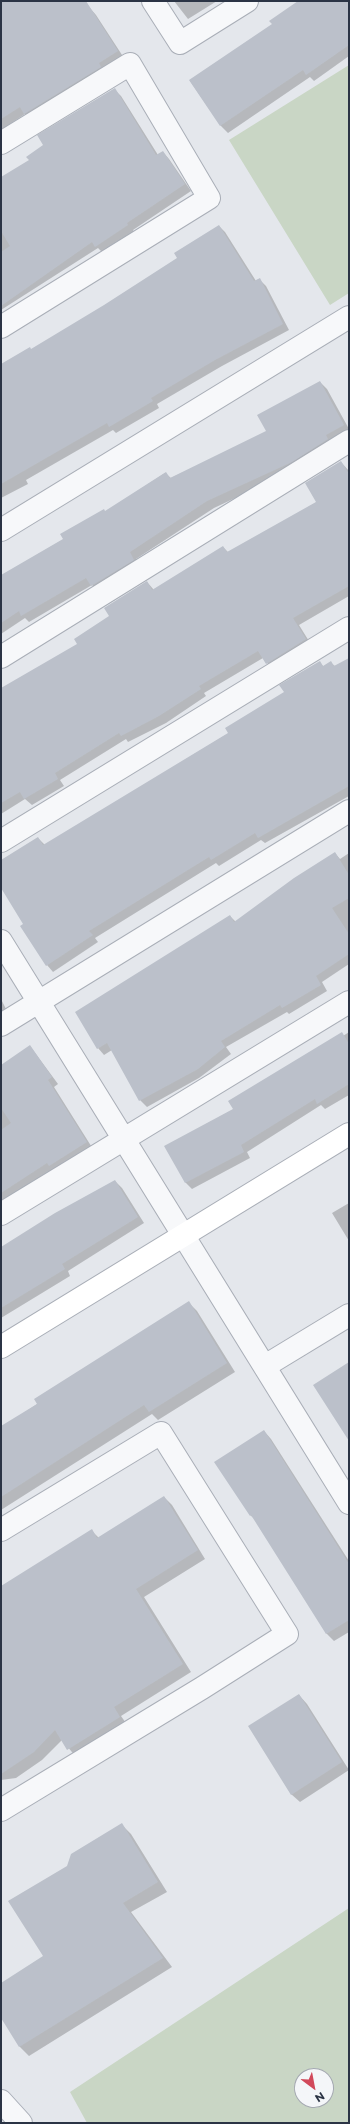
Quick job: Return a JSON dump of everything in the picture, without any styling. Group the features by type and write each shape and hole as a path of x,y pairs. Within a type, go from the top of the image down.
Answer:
{"street":[{"path":"153,1 180,43 247,1"},
{"path":"1,143 130,64 209,198 1,327"},
{"path":"1,530 349,317"},
{"path":"1,657 349,441"},
{"path":"1,841 349,628"},
{"path":"1,1025 349,811"},
{"path":"1,941 349,1503"},
{"path":"1,1214 349,1002"},
{"path":"1,1347 349,1134"},
{"path":"265,1366 349,1315"},
{"path":"1,1530 161,1433 287,1634 202,1688 1,1810"},
{"path":"1,2101 21,2123"}],"green space":[{"path":"349,65 349,293 330,305 229,140"},
{"path":"349,1908 349,2123 87,2123 70,2092"}],"building":[{"path":"1,1 86,1 118,51 99,63 101,67 24,114 20,107 1,119"},
{"path":"298,1 349,1 349,45 306,75 303,70 220,126 189,80 272,24 269,21"},
{"path":"115,88 156,155 163,151 185,184 127,223 128,225 95,247 92,242 1,306 1,252 10,246 1,231 1,177 29,160 26,157 43,145 37,135"},
{"path":"219,225 254,281 260,278 283,324 215,360 151,398 153,401 109,427 107,423 1,484 1,364 30,347 31,349 104,305 177,258 174,253"},
{"path":"320,381 344,425 326,435 328,439 292,462 207,501 130,552 134,560 91,586 86,578 21,616 19,611 1,623 1,575 63,539 60,534 104,509 105,511 166,472 170,478 266,431 257,415"},
{"path":"341,461 349,474 349,586 293,618 306,639 266,664 258,651 199,686 201,689 159,716 121,736 119,733 55,773 58,779 24,799 20,792 1,803 1,688 77,644 74,639 109,616 104,608 147,581 152,590 223,546 227,552 316,502 305,483"},
{"path":"349,658 349,786 258,838 255,833 211,860 209,857 89,931 93,935 46,966 20,926 23,924 1,888 1,860 38,837 43,845 228,733 225,728 284,692 279,685 320,661 323,666 331,661 334,666"},
{"path":"335,852 349,875 349,898 332,908 349,934 349,954 316,976 321,985 282,1008 280,1005 221,1041 225,1047 198,1069 139,1101 107,1043 97,1049 75,1012 230,915 234,922 294,878"},
{"path":"342,1032 349,1044 349,1084 317,1104 315,1099 241,1145 244,1152 185,1183 164,1146 233,1109 228,1101"},
{"path":"30,1045 52,1077 48,1080 87,1142 49,1166 47,1163 1,1193 1,1130 11,1123 1,1108 1,1065"},
{"path":"115,1180 138,1217 62,1264 65,1269 1,1308 1,1247 55,1213"},
{"path":"189,1301 227,1363 149,1412 144,1405 1,1497 1,1426 37,1404 34,1399"},
{"path":"349,1362 349,1441 313,1385"},
{"path":"264,1430 349,1564 349,1620 326,1634 251,1515 250,1516 214,1462"},
{"path":"164,1496 198,1550 136,1589 183,1664 114,1707 120,1717 67,1750 55,1730 34,1752 1,1774 1,1586 92,1529 97,1538"},
{"path":"299,1694 342,1762 291,1795 248,1726"},
{"path":"122,1823 158,1882 123,1903 163,1958 19,2047 1,2018 1,1983 43,1956 8,1901 67,1866 71,1854"}]}
